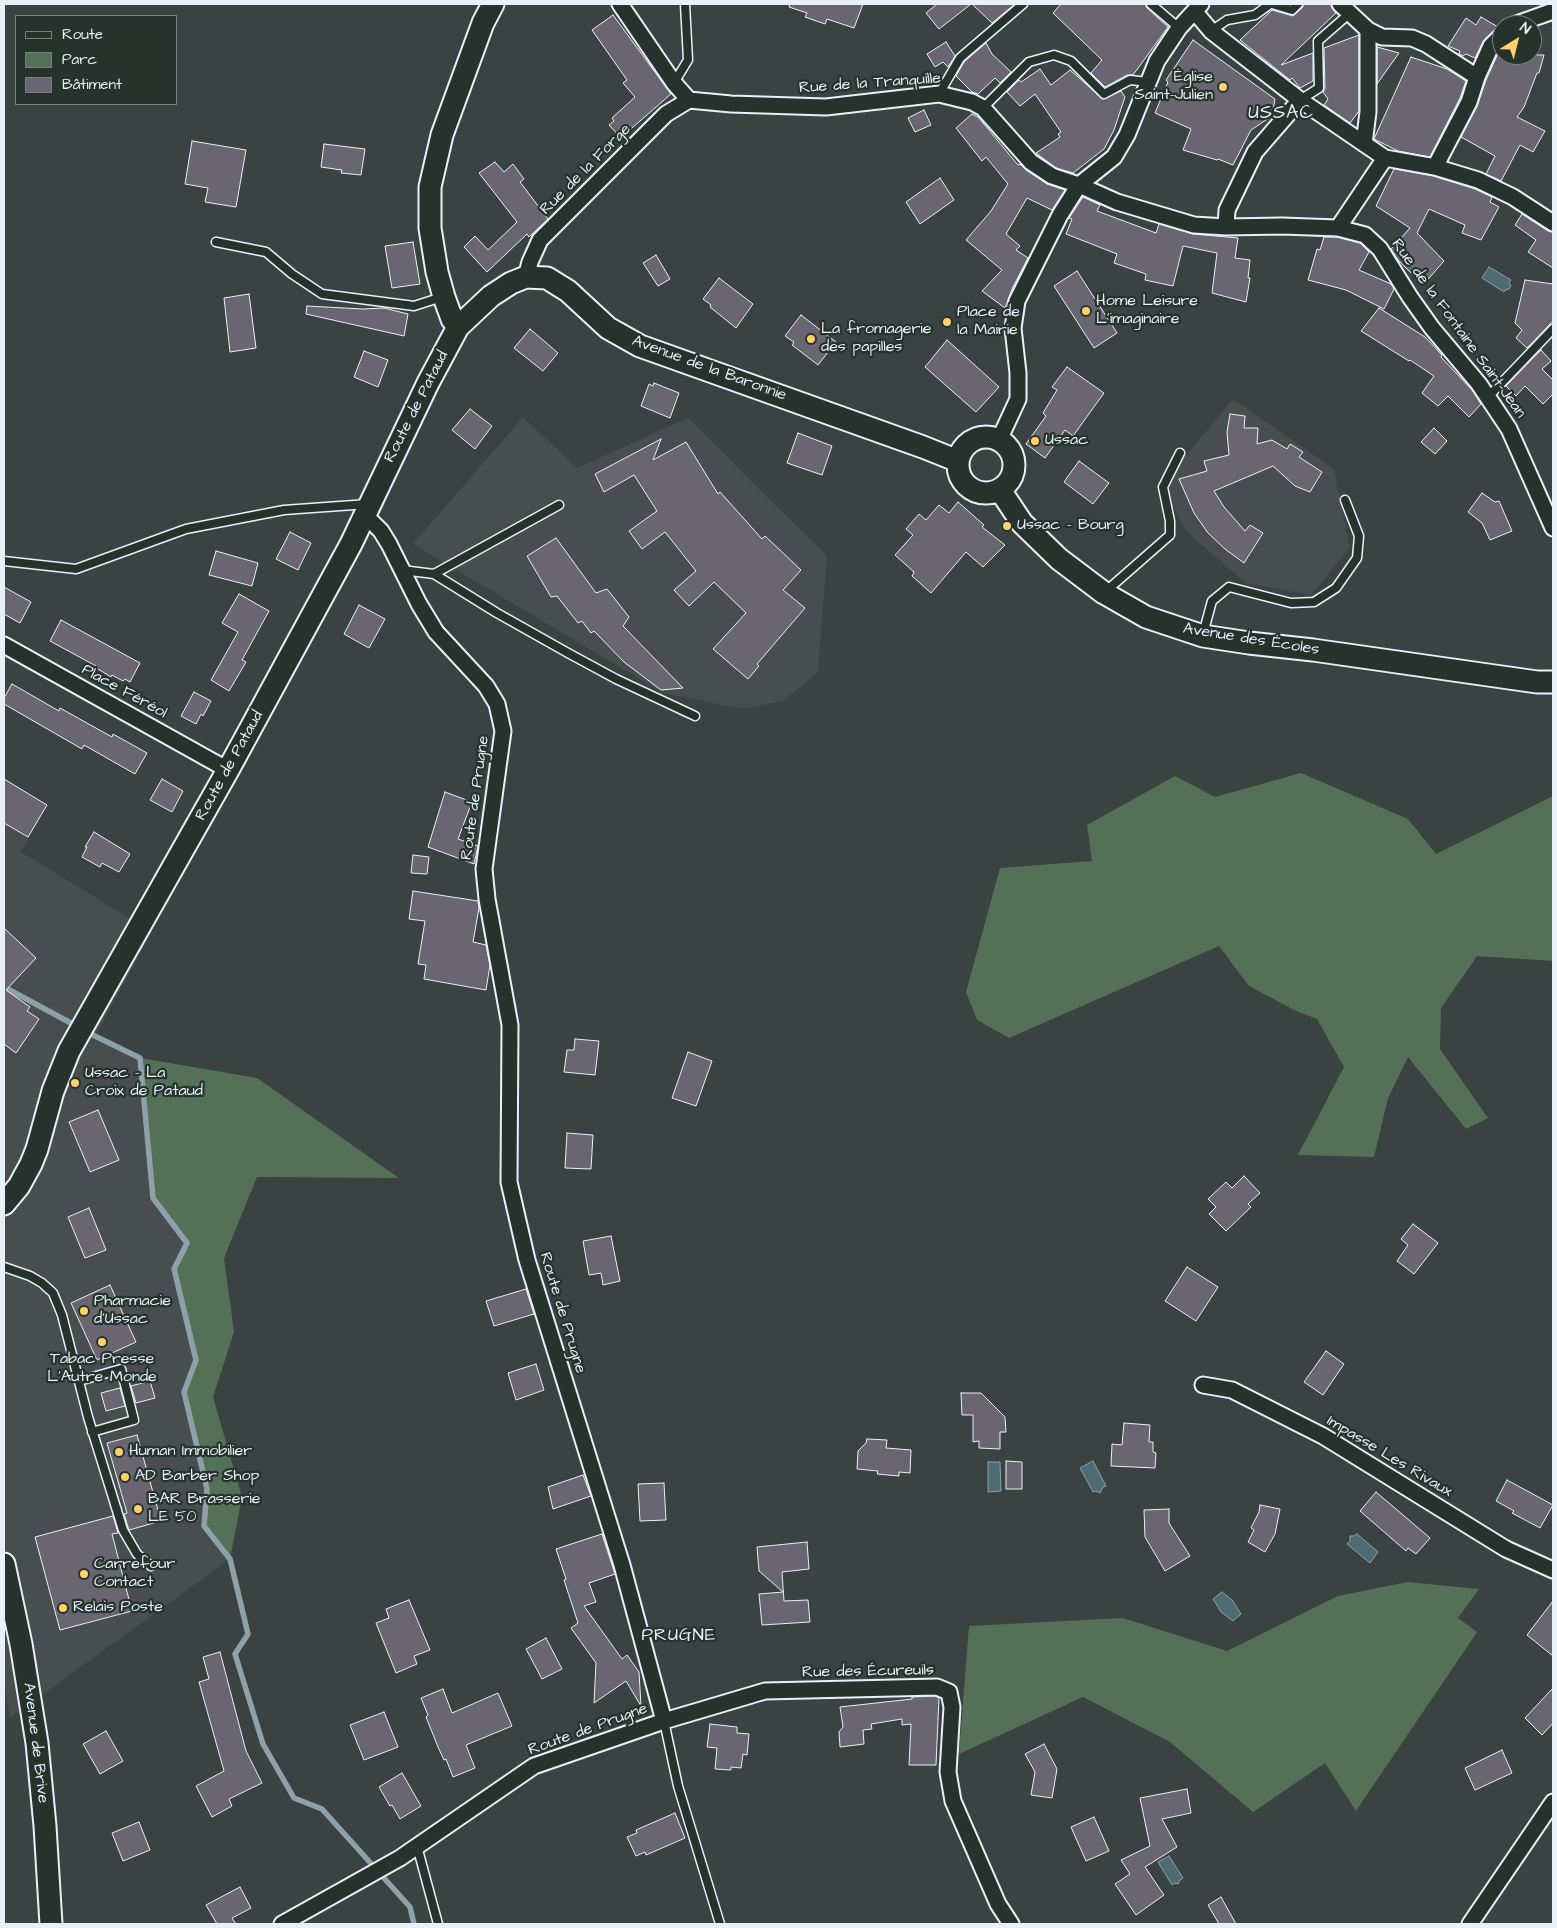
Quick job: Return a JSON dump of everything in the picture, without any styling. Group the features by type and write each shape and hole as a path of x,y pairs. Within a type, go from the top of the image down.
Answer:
{"street":[{"path":"458,327 452,319 437,272 430,228 430,187 442,135 483,23 493,4"},
{"path":"620,4 674,83 689,100"},
{"path":"1000,440 1018,399 1018,373 1013,328 1016,301 1060,215 1080,185 1114,157 1127,135 1157,61 1179,28 1198,8 1211,31 1300,100 1385,158 1435,167 1478,180 1513,197 1553,222"},
{"path":"1345,9 1368,30 1382,38 1412,38 1426,44 1477,77"},
{"path":"1364,144 1368,112 1368,30"},
{"path":"1435,167 1468,102 1492,45"},
{"name":"Rue de la Tranquille","path":"689,100 731,104 826,107 939,94 972,102 983,108 1031,162 1052,176 1080,185 1117,202 1185,222 1226,227"},
{"name":"Rue de la Forge","path":"526,278 530,262 540,240 666,114 689,100"},
{"path":"1226,227 1227,210 1255,152 1300,100"},
{"path":"1338,228 1385,158"},
{"name":"Rue de la Fontaine Saint-Jean","path":"1226,227 1338,228 1365,235 1380,249 1432,328 1479,384 1509,428 1553,528"},
{"name":"Avenue de la Baronnie","path":"458,327 491,296 511,283 526,278 547,278 568,291 608,328 640,346 923,446 958,461"},
{"name":"Route de Pataud","path":"4,1204 19,1186 31,1164 58,1077 81,1030 228,770 352,544 428,383 458,327"},
{"path":"982,437 1000,440 1012,452 1014,469 1011,478 1000,490 982,493 966,486 961,478 958,461 960,452 973,440 982,437"},
{"name":"Avenue des Écoles","path":"1000,490 1022,524 1059,559 1104,593 1146,618 1203,636 1518,679 1553,682"},
{"name":"Route de Prugne","path":"282,1924 417,1846 534,1766 664,1721 622,1565 527,1260 509,1182 510,1025 487,898 484,869 503,731 497,704 486,686 436,632 367,509"},
{"name":"Place Féréol","path":"4,645 228,770"},
{"name":"Impasse Les Rivaux","path":"1203,1385 1232,1390 1323,1436 1506,1549 1553,1570"},
{"name":"Avenue de Brive","path":"4,1564 21,1644 37,1743 45,1826 51,1924"},
{"name":"Rue des Écureuils","path":"664,1721 764,1691 938,1686 949,1692 952,1707 948,1772 953,1802 998,1904 1011,1924"},
{"path":"1470,1924 1553,1802"}],"lane":[{"path":"674,83 688,60 686,4"},
{"path":"939,94 960,58 1023,4"},
{"path":"1150,4 1179,28"},
{"path":"1211,31 1226,20 1255,15 1271,4 1292,10 1298,4"},
{"path":"1300,100 1319,88 1318,41 1345,9"},
{"path":"983,108 1029,62 1054,56 1070,61 1104,94 1130,80 1148,82"},
{"path":"216,242 266,252 292,274 322,294 414,306 444,297"},
{"path":"1488,397 1553,329"},
{"path":"1104,593 1170,535 1170,522 1163,488 1180,454"},
{"path":"1203,636 1212,601 1229,587 1291,602 1314,602 1336,588 1357,558 1359,536 1345,500"},
{"path":"434,574 559,505"},
{"path":"4,561 76,569 186,529 284,510 367,509"},
{"path":"402,570 434,574 497,613 568,653 695,716"},
{"path":"4,1267 30,1276 42,1283 52,1293 62,1315 92,1432 122,1530 138,1554 151,1566"},
{"path":"79,1381 121,1369 134,1420 92,1432"},
{"path":"664,1721 678,1786 720,1924"},
{"path":"417,1846 438,1924"}],"shaded area":[{"path":"1233,399 1334,469 1350,548 1311,595 1245,583 1185,530 1167,494 1182,460"},
{"path":"523,417 577,468 688,418 827,556 818,672 783,701 743,709 663,693 413,544"},
{"path":"4,779 47,805 21,852 152,932 95,1036 140,1058 153,1198 187,1243 174,1269 196,1360 184,1392 207,1489 204,1526 230,1559 10,1718 4,1681"}],"green space":[{"path":"1301,773 1408,819 1436,854 1553,796 1553,961 1477,956 1441,1008 1440,1049 1488,1118 1466,1129 1408,1057 1388,1098 1374,1157 1298,1155 1344,1067 1317,1019 1294,1010 1249,986 1219,946 1009,1038 977,1020 966,992 1000,868 1092,861 1087,825 1175,776 1215,797"},
{"path":"140,1058 257,1078 399,1178 257,1177 224,1258 234,1332 213,1397 242,1497 230,1559 204,1526 207,1488 184,1392 196,1360 174,1269 187,1243 153,1198"},
{"path":"1407,1582 1479,1589 1458,1618 1477,1632 1356,1811 1325,1763 1253,1812 1170,1742 1083,1697 959,1754 969,1626 1123,1618 1227,1651 1338,1596"}],"water":[{"path":"1489,267 1511,280 1509,289 1504,292 1482,278"},
{"path":"1093,1461 1106,1486 1103,1487 1100,1493 1093,1492 1080,1468"},
{"path":"988,1462 1000,1462 1001,1491 988,1492"},
{"path":"1357,1534 1378,1552 1370,1563 1347,1544 1350,1541 1350,1536"},
{"path":"1222,1592 1232,1600 1241,1614 1233,1621 1221,1612 1213,1599"},
{"path":"1169,1856 1183,1878 1178,1884 1172,1885 1158,1862"}],"building":[{"path":"790,4 863,4 854,28 827,19 825,24 805,17 807,13 789,7"},
{"path":"937,4 971,4 939,29 926,13"},
{"path":"972,4 1015,4 992,23"},
{"path":"1061,4 1145,4 1168,27 1133,75 1127,75 1105,87 1091,73 1102,60 1053,13"},
{"path":"1304,4 1330,4 1336,13 1281,65 1313,53 1313,81 1300,88 1292,78 1290,80 1240,40 1272,10 1293,16"},
{"path":"613,15 671,94 625,134 623,132 619,136 609,125 614,121 612,118 635,97 623,83 627,80 592,30"},
{"path":"1481,17 1492,23 1492,33 1484,40 1475,58 1466,54 1463,56 1459,54 1460,51 1448,46 1466,18 1476,25"},
{"path":"1359,35 1359,111 1350,123 1324,105 1328,99 1323,92 1325,88 1324,48"},
{"path":"1193,40 1275,99 1272,116 1251,130 1233,165 1183,150 1191,129 1155,113 1168,82 1166,80"},
{"path":"946,42 955,56 948,67 943,62 935,67 927,54"},
{"path":"986,43 992,54 1011,72 1000,83 995,78 978,94 972,92 956,76 964,62"},
{"path":"1377,47 1399,53 1377,84"},
{"path":"1411,57 1447,69 1466,81 1460,98 1430,157 1398,151 1374,139"},
{"path":"1493,65 1541,65 1524,107 1517,117 1545,131 1533,152 1520,145 1501,181 1486,174 1495,156 1461,137 1477,106"},
{"path":"1040,69 1051,85 1070,70 1103,99 1121,91 1125,97 1114,130 1104,149 1073,173 1056,168 1036,153 1060,137 1058,134 1061,132 1035,94 1020,106 1007,92 1019,80 1021,82"},
{"path":"924,110 931,125 915,132 908,118"},
{"path":"972,114 978,117 1018,165 1020,164 1047,184 1065,190 1052,210 1027,198 1006,234 1020,246 1016,250 1028,258 1013,287 1005,308 982,291 1002,270 966,240 991,211 1008,184 986,157 982,161 956,128"},
{"path":"192,141 246,150 236,207 205,202 208,188 185,184"},
{"path":"324,144 365,149 361,175 341,173 342,170 321,167"},
{"path":"495,162 504,172 513,164 524,179 520,182 548,219 529,237 527,234 487,272 464,247 475,236 488,250 517,222 479,173"},
{"path":"1394,169 1433,176 1475,189 1492,197 1490,202 1499,207 1481,240 1462,233 1465,225 1429,209 1417,233 1444,261 1423,285 1398,260 1391,249 1410,228 1376,206"},
{"path":"940,178 954,200 920,224 906,202"},
{"path":"1083,197 1100,205 1097,211 1156,233 1159,224 1193,234 1238,238 1235,258 1250,260 1248,278 1250,278 1246,302 1212,293 1217,253 1183,246 1173,286 1145,280 1146,274 1114,263 1117,254 1066,234 1072,219 1069,218"},
{"path":"1522,214 1548,231 1553,232 1553,268 1528,252 1536,240 1515,225"},
{"path":"1324,237 1337,237 1360,243 1369,252 1359,270 1391,284 1394,289 1384,309 1346,290 1308,280 1317,249 1320,250"},
{"path":"413,242 420,284 392,288 385,246"},
{"path":"656,255 670,279 658,286 643,263"},
{"path":"1077,271 1117,333 1094,348 1054,286"},
{"path":"719,278 753,304 736,328 703,299"},
{"path":"1525,280 1553,284 1553,321 1527,348 1516,338 1522,330 1515,323"},
{"path":"249,294 256,348 230,352 224,298"},
{"path":"307,306 363,309 384,308 408,314 404,336 306,314"},
{"path":"1379,308 1425,337 1472,390 1481,404 1469,417 1448,396 1438,406 1422,393 1434,376 1361,331"},
{"name":"La fromagerie des papilles","path":"801,315 836,342 818,365 792,345 794,342 785,336"},
{"path":"530,329 558,353 543,371 514,348"},
{"path":"947,340 999,387 976,412 925,367"},
{"path":"1541,350 1551,361 1542,369 1553,380 1553,394 1543,404 1525,386 1516,396 1506,386"},
{"path":"364,351 388,360 378,387 354,377"},
{"path":"1067,367 1104,393 1073,436 1065,430 1045,458 1026,444 1046,416 1043,413 1057,390 1052,387"},
{"path":"654,383 679,393 670,418 641,406 649,384 653,386"},
{"path":"470,409 492,426 475,449 452,430"},
{"path":"1230,414 1245,416 1244,428 1258,428 1257,444 1272,440 1287,449 1290,444 1303,452 1299,457 1322,472 1310,492 1295,486 1273,466 1214,491 1224,507 1245,531 1250,525 1263,533 1244,563 1208,533 1194,513 1179,479 1207,471 1204,461 1229,455 1227,432"},
{"path":"1434,428 1447,441 1435,454 1421,442"},
{"path":"798,433 832,446 822,475 787,463"},
{"path":"661,439 653,460 686,442 718,494 720,492 762,539 765,536 801,570 783,590 805,608 757,664 759,666 748,679 713,649 746,613 714,582 689,606 674,590 696,571 665,532 642,549 629,531 657,511 634,475 604,492 595,474"},
{"path":"1079,461 1109,483 1093,504 1064,482"},
{"path":"1482,493 1495,502 1499,501 1512,531 1490,540 1482,523 1468,512"},
{"path":"958,502 984,525 982,527 1005,545 983,567 966,552 931,593 912,576 914,572 895,555 913,535 906,529 919,514 926,520 939,505 949,513"},
{"path":"290,532 311,543 298,570 276,559"},
{"path":"556,538 596,593 607,589 629,617 623,626 683,688 661,690 624,662 594,631 591,633 582,621 578,623 557,596 551,597 527,556"},
{"path":"216,551 258,563 252,586 209,575"},
{"path":"4,587 31,602 20,623 4,614"},
{"path":"239,594 269,611 242,660 246,662 229,691 211,680 238,632 222,623"},
{"path":"359,605 385,619 369,648 344,634"},
{"path":"61,620 140,663 130,682 125,679 123,681 112,675 111,677 96,666 50,641"},
{"path":"12,684 59,711 60,708 112,737 113,734 147,753 135,774 84,745 82,749 4,704 4,698"},
{"path":"194,692 211,701 196,724 181,716"},
{"path":"4,779 47,805 28,837 4,823"},
{"path":"162,779 183,791 172,812 150,800"},
{"path":"445,792 472,802 458,839 478,846 474,864 428,847"},
{"path":"94,832 130,854 119,872 102,863 100,867 82,857 87,847 85,847"},
{"path":"413,855 429,857 427,874 411,873"},
{"path":"413,891 478,901 479,908 473,942 486,945 490,965 486,990 424,979 426,965 418,964 425,921 409,919"},
{"path":"4,928 36,958 6,990 30,1007 27,1011 39,1019 16,1053 4,1044"},
{"path":"575,1039 599,1041 595,1075 564,1072 567,1050 574,1050"},
{"path":"688,1052 712,1061 696,1106 672,1098"},
{"path":"98,1110 119,1160 90,1172 69,1122"},
{"path":"567,1133 593,1135 591,1169 565,1168"},
{"path":"1244,1176 1260,1193 1248,1204 1251,1207 1226,1231 1209,1214 1216,1207 1208,1199 1226,1182 1232,1188"},
{"path":"89,1208 106,1250 85,1258 68,1217"},
{"path":"1413,1224 1438,1243 1414,1274 1397,1261 1408,1245 1401,1239"},
{"path":"611,1236 620,1281 603,1285 601,1273 589,1275 583,1241"},
{"path":"1187,1267 1218,1287 1196,1321 1165,1301"},
{"path":"110,1285 136,1342 97,1360 71,1303"},
{"path":"526,1289 534,1314 494,1326 486,1301"},
{"path":"1326,1351 1344,1364 1323,1395 1304,1382"},
{"path":"536,1364 544,1390 516,1400 508,1373"},
{"path":"150,1381 155,1398 136,1403 131,1386"},
{"path":"120,1388 125,1406 106,1411 101,1393"},
{"path":"961,1393 981,1393 1005,1417 1006,1432 1000,1432 1000,1449 979,1448 979,1441 973,1442 973,1415 962,1415"},
{"path":"1124,1423 1150,1425 1149,1442 1153,1442 1153,1452 1156,1453 1155,1468 1111,1466 1112,1444 1122,1445"},
{"path":"137,1435 161,1521 129,1530 124,1514 127,1513 107,1443"},
{"path":"867,1439 887,1440 886,1448 911,1450 910,1473 899,1472 899,1476 877,1474 878,1471 857,1469 858,1451 866,1443"},
{"path":"1006,1461 1022,1462 1022,1489 1006,1489"},
{"path":"583,1475 591,1496 553,1509 548,1487"},
{"path":"1507,1480 1553,1505 1540,1528 1512,1513 1514,1511 1496,1501"},
{"path":"664,1483 666,1520 640,1521 638,1484"},
{"path":"1376,1492 1430,1538 1416,1554 1408,1548 1406,1551 1360,1511"},
{"path":"1260,1505 1280,1509 1275,1534 1265,1552 1248,1542 1254,1530 1251,1528 1259,1512"},
{"path":"1169,1509 1169,1523 1190,1556 1165,1571 1145,1537 1144,1510"},
{"name":"Carrefour Contact","path":"113,1516 118,1533 112,1534 132,1611 60,1630 35,1537"},
{"path":"602,1534 615,1574 589,1583 596,1602 584,1606 622,1659 627,1655 639,1672 641,1706 626,1681 594,1703 596,1663 571,1628 578,1623 556,1549"},
{"path":"807,1542 809,1569 782,1572 784,1601 808,1600 810,1622 762,1625 759,1594 783,1592 759,1571 757,1547"},
{"path":"409,1600 430,1650 414,1656 417,1664 396,1673 376,1623 389,1618 386,1609"},
{"path":"1553,1601 1553,1656 1527,1635"},
{"path":"546,1638 562,1669 542,1679 526,1649"},
{"path":"220,1652 246,1751 262,1783 229,1799 232,1806 212,1817 196,1786 224,1771 199,1682 209,1679 203,1657"},
{"path":"1553,1688 1553,1723 1542,1735 1525,1718"},
{"path":"443,1689 452,1713 498,1693 512,1726 466,1745 475,1768 453,1777 446,1759 444,1760 438,1747 426,1717 428,1715 421,1698"},
{"path":"935,1696 939,1698 936,1765 909,1765 911,1724 902,1725 902,1719 871,1724 872,1729 863,1730 864,1744 840,1747 839,1732 843,1727 840,1707 912,1699 912,1697"},
{"path":"384,1712 398,1747 364,1760 350,1725"},
{"path":"710,1724 737,1727 737,1733 749,1734 747,1755 743,1754 741,1768 731,1767 731,1770 715,1769 717,1748 707,1747"},
{"path":"106,1731 123,1761 100,1774 83,1744"},
{"path":"1044,1744 1057,1769 1052,1798 1031,1795 1035,1772 1025,1754"},
{"path":"1502,1750 1512,1773 1475,1790 1465,1768"},
{"path":"402,1773 421,1806 400,1819 379,1787"},
{"path":"1187,1789 1191,1813 1162,1819 1177,1847 1145,1867 1164,1895 1136,1915 1115,1884 1130,1874 1121,1860 1150,1846 1140,1798"},
{"path":"675,1813 685,1838 646,1855 645,1852 636,1856 627,1837 637,1833 636,1830"},
{"path":"1094,1817 1109,1851 1086,1861 1071,1827"},
{"path":"139,1822 150,1850 123,1861 112,1833"},
{"path":"240,1887 251,1908 232,1918 236,1924 217,1924 206,1905"},
{"path":"1221,1897 1236,1924 1219,1924 1208,1905"}],"waterway":[{"path":"4,987 140,1058 153,1198 187,1243 174,1269 196,1360 184,1392 207,1489 204,1526 230,1559 248,1634 235,1654 263,1744 294,1798 322,1809 410,1907 414,1924"}],"place":[{"name":"Église Saint-Julien","path":"1223,87"},
{"name":"Home Leisure L'imaginaire","path":"1086,311"},
{"name":"Place de la Mairie","path":"947,322"},
{"name":"La fromagerie des papilles","path":"811,339"},
{"name":"Ussac","path":"1035,441"},
{"name":"Ussac - Bourg","path":"1007,526"},
{"name":"Ussac - La Croix de Pataud","path":"75,1083"},
{"name":"Pharmacie d'Ussac","path":"84,1311"},
{"name":"Tabac Presse L'Autre Monde","path":"102,1342"},
{"name":"Human Immobilier","path":"119,1452"},
{"name":"AD Barber Shop","path":"125,1477"},
{"name":"BAR Brasserie LE 50","path":"138,1509"},
{"name":"Carrefour Contact","path":"84,1574"},
{"name":"Relais Poste","path":"63,1608"}],"district":[{"name":"USSAC","path":"1281,114"},
{"name":"PRUGNE","path":"679,1636"}]}
